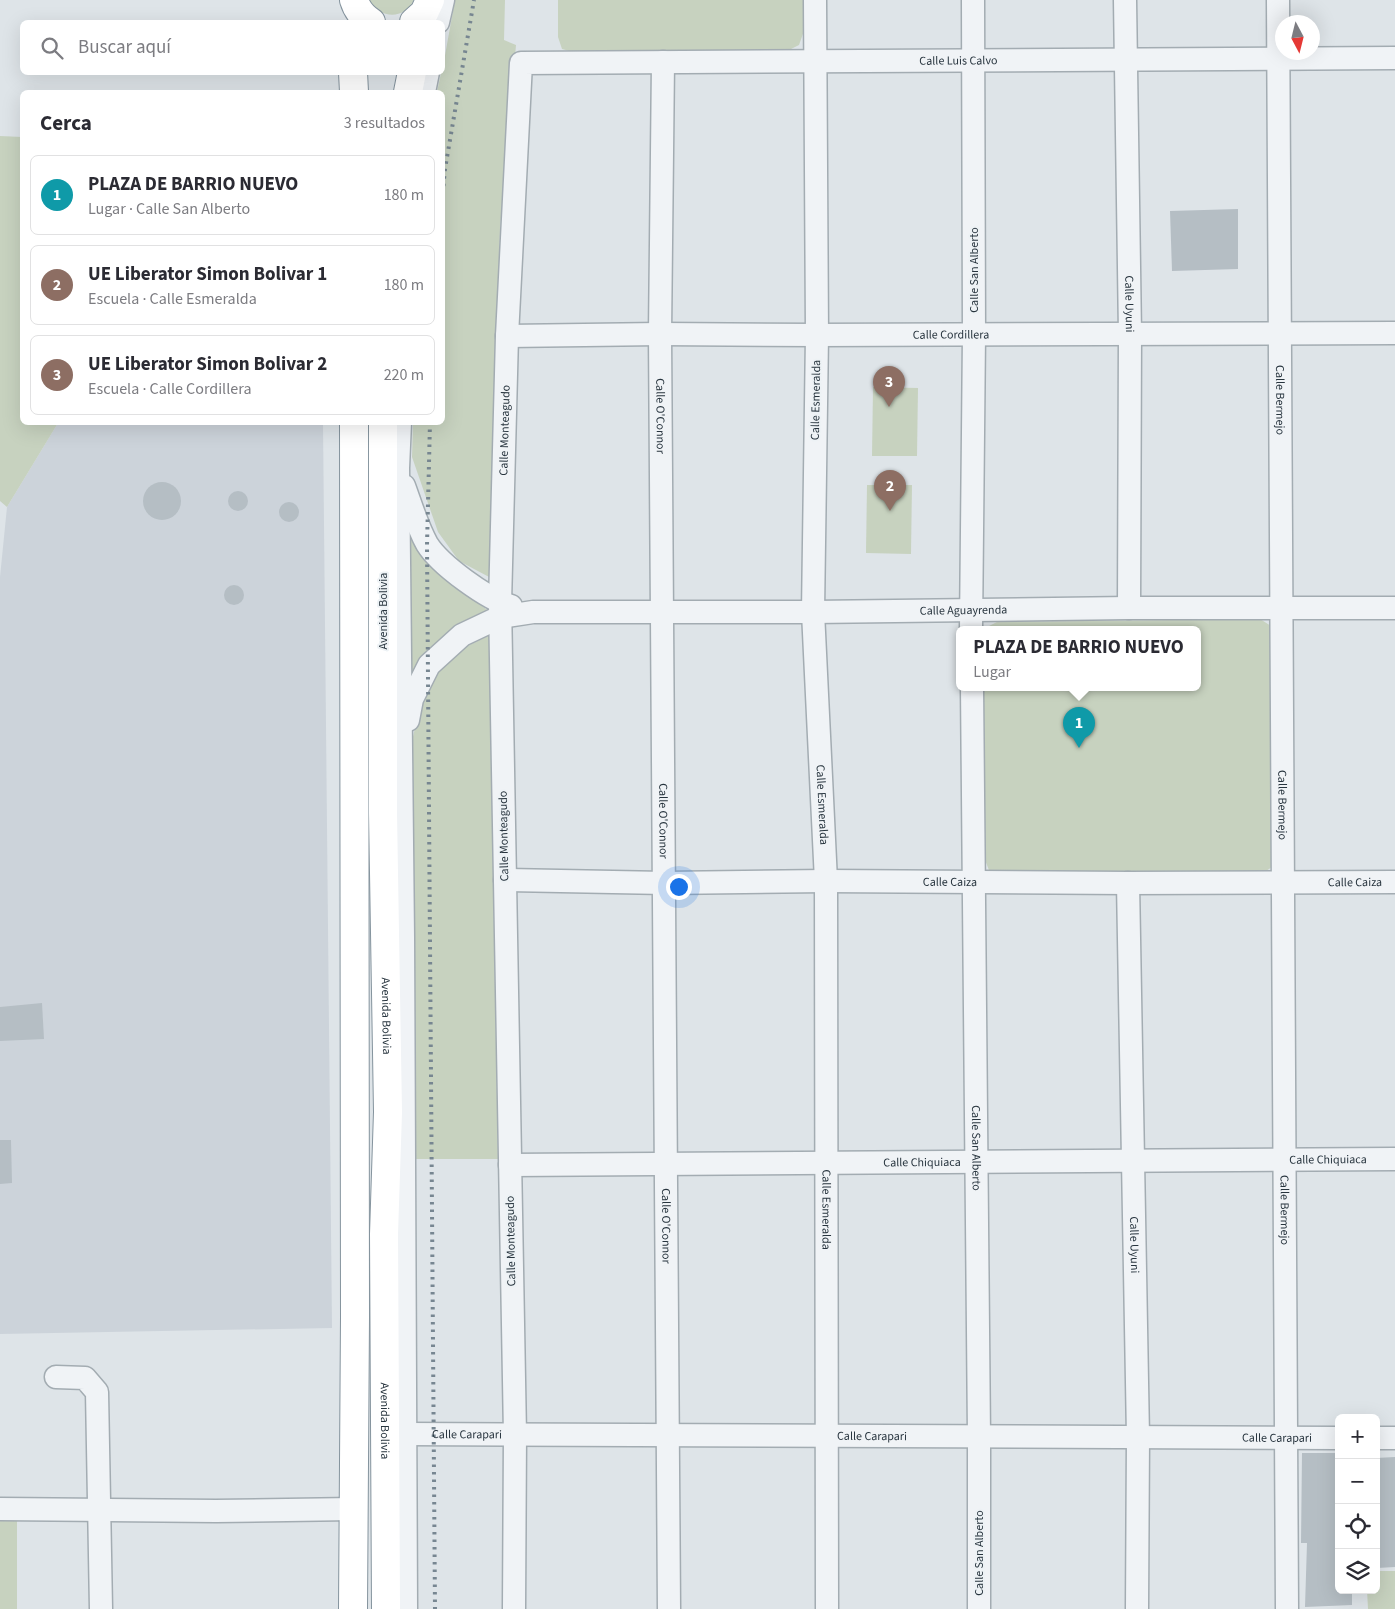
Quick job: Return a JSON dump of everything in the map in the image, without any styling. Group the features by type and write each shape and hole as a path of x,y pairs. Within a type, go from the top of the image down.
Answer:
{"highway":[{"path":"353,0 353,20"},
{"path":"353,0 364,18 368,20"},
{"path":"353,75 354,90"},
{"path":"408,90 411,75"},
{"path":"352,1609 355,1317 354,425"},
{"name":"Avenida Bolivia","path":"386,1609 384,1243 388,1112 383,813 388,425"}],"street":[{"name":"Calle Esmeralda","path":"815,0 817,335 813,612 826,881 827,1609"},
{"name":"Calle San Alberto","path":"971,619 974,335 973,0"},
{"name":"Calle Uyuni","path":"1125,0 1130,334 1128,608"},
{"name":"Calle Bermejo","path":"1278,0 1278,15"},
{"name":"Calle Luis Calvo","path":"1320,59 1395,58"},
{"name":"Calle Luis Calvo","path":"521,63 1275,59"},
{"name":"Calle Bermejo","path":"1278,60 1287,1609"},
{"name":"Calle O'Connor","path":"663,62 660,334 669,1609"},
{"name":"Calle Monteagudo","path":"514,1609 515,1435 500,610 507,336 521,63"},
{"path":"424,90 427,75"},
{"name":"Calle Cordillera","path":"507,336 1395,333"},
{"path":"388,425 398,468 427,545 456,575 500,610"},
{"path":"398,468 406,1609"},
{"name":"Calle Aguayrenda","path":"401,751 412,699 429,665 462,636 500,610 662,613 813,612 971,619 1128,608 1395,608"},
{"name":"Calle San Alberto","path":"972,691 979,1609"},
{"name":"Calle Caiza","path":"505,880 665,883 826,881 1395,882"},
{"name":"Calle Uyuni","path":"1128,883 1138,1437 1137,1609"},
{"name":"Calle Chiquiaca","path":"510,1164 1395,1159"},
{"path":"56,1377 85,1378 97,1392 101,1609"},
{"name":"Calle Carapari","path":"406,1434 1335,1438"},
{"path":"1380,1438 1395,1438"},
{"path":"0,1509 216,1511 353,1509"}],"shaded area":[{"path":"57,425 323,425 332,1328 0,1334 0,577 7,507"}],"green space":[{"path":"367,0 414,0 404,11 391,15 378,11"},
{"path":"455,0 505,0 504,40 516,45 500,229 491,578 459,561 438,532 412,457 413,425 445,425 445,90 437,90 441,75 445,75 445,55"},
{"path":"558,0 803,0 804,31 799,45 787,51 577,53 562,49 558,37"},
{"path":"0,136 20,137 20,425 57,425 7,507 0,501"},
{"path":"873,387 918,388 917,456 872,456"},
{"path":"867,485 912,485 911,554 866,553"},
{"path":"410,534 472,598 491,613 410,681"},
{"path":"1260,619 1271,626 1275,865 1260,875 990,873 984,857 984,691 1201,691 1201,626 989,626 997,622"},
{"path":"489,635 498,1159 415,1159 410,749 425,696 438,673 458,652"},
{"path":"0,1520 17,1521 17,1609 0,1609"},
{"path":"1380,1571 1395,1571 1395,1609 1368,1609 1367,1594 1380,1594"}],"building":[{"path":"1238,209 1238,269 1172,271 1170,211"},
{"path":"162,482 176,487 181,501 176,515 162,520 148,515 143,501 148,487"},
{"path":"238,491 245,494 248,501 245,508 238,511 231,508 228,501 231,494"},
{"path":"289,502 296,505 299,512 296,519 289,522 282,519 279,512 282,505"},
{"path":"234,585 241,588 244,595 241,602 234,605 227,602 224,595 227,588"},
{"path":"42,1003 44,1039 0,1041 0,1007"},
{"path":"0,1140 11,1140 12,1183 0,1184"},
{"path":"1302,1453 1335,1453 1335,1594 1352,1594 1352,1605 1305,1607 1307,1543 1301,1543"},
{"path":"1395,1457 1395,1567 1380,1568 1380,1458"}],"railway":[{"path":"445,169 474,0"},
{"path":"430,425 427,545 435,1609"}],"place":[{"name":"UE Liberator Simon Bolivar 2","path":"889,407"},
{"name":"UE Liberator Simon Bolivar 1","path":"890,511"},
{"name":"PLAZA DE BARRIO NUEVO","path":"1079,748"}]}
